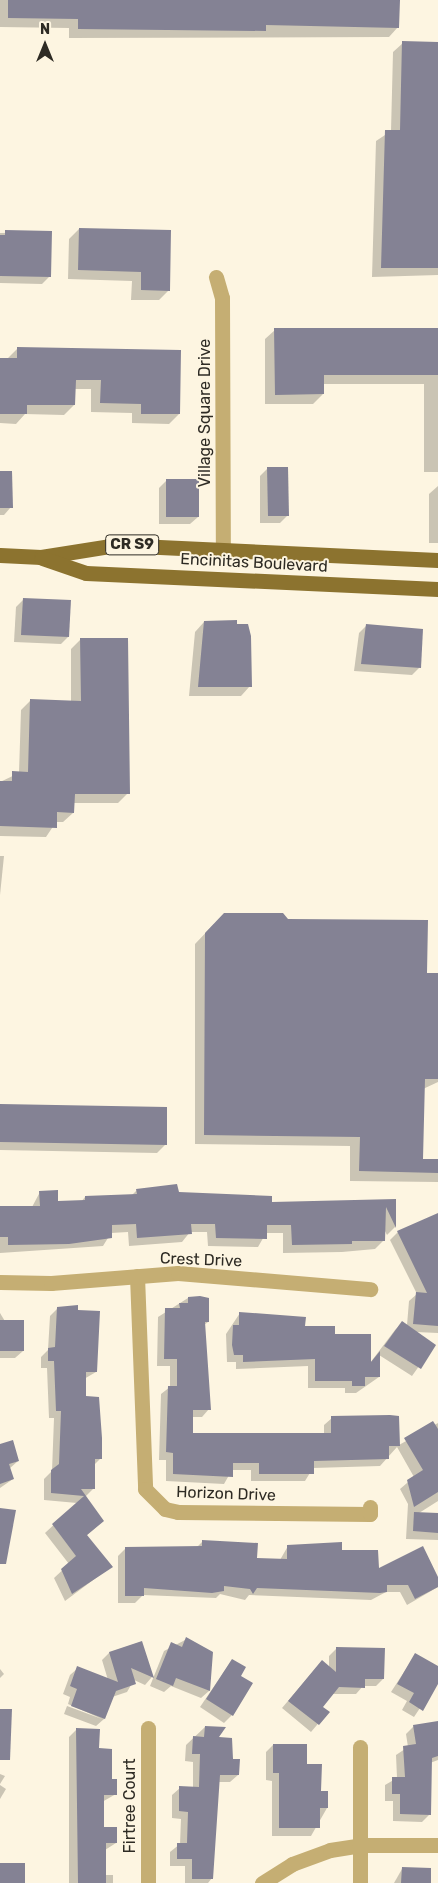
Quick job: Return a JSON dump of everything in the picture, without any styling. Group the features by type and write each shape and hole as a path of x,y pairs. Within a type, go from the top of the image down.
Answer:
{"main road":[{"name":"Encinitas Boulevard","path":"0,555 41,557 117,545 438,560"},
{"name":"Encinitas Boulevard","path":"41,557 86,573 438,589"}],"street":[{"name":"Village Square Drive","path":"216,277 222,298 223,550"},
{"name":"Crest Drive","path":"0,1282 178,1273 370,1290"},
{"name":"Horizon Drive","path":"137,1276 145,1489 165,1509 178,1512 370,1514 370,1507"},
{"name":"Firtree Court","path":"148,1728 148,1883"},
{"path":"360,1747 360,1883"},
{"path":"262,1883 292,1864 360,1845 438,1845"}],"building":[{"path":"8,0 400,0 399,28 266,25 266,31 78,29 78,19 8,18"},
{"path":"402,41 438,42 438,268 381,268 385,130 400,130"},
{"path":"79,228 171,230 170,291 141,290 141,272 78,270"},
{"path":"5,230 52,231 51,277 0,276 0,235 5,235"},
{"path":"274,328 438,328 438,375 324,375 324,394 275,395"},
{"path":"17,347 181,350 180,414 141,414 141,404 100,403 101,380 76,380 75,405 27,405 27,414 0,414 0,358 17,358"},
{"path":"267,467 288,467 289,516 268,516"},
{"path":"0,471 12,471 13,508 0,508"},
{"path":"166,479 199,479 199,517 166,517"},
{"path":"23,598 71,600 69,637 21,635"},
{"path":"237,620 237,624 248,624 251,636 252,687 198,687 204,621"},
{"path":"366,624 423,629 421,668 361,664"},
{"path":"80,638 128,638 130,794 75,794 74,813 57,812 57,828 0,826 0,781 12,781 12,771 28,772 30,699 81,701"},
{"path":"224,913 283,913 288,919 428,920 427,973 438,973 438,1079 425,1079 423,1159 438,1159 438,1173 359,1171 360,1137 204,1135 205,933"},
{"path":"0,1104 167,1107 167,1145 0,1142"},
{"path":"177,1184 179,1192 272,1196 272,1202 396,1199 396,1228 386,1207 385,1241 352,1241 352,1244 292,1245 291,1225 267,1225 267,1239 216,1238 215,1224 191,1224 192,1234 137,1238 136,1224 112,1225 112,1238 69,1244 8,1245 8,1237 0,1237 0,1206 40,1206 39,1191 58,1190 58,1201 85,1200 85,1196 137,1194 136,1189"},
{"path":"438,1213 438,1326 413,1324 416,1292 427,1293 397,1231"},
{"path":"200,1296 209,1298 209,1322 205,1322 211,1410 193,1410 193,1433 331,1433 331,1416 390,1415 399,1416 400,1446 389,1446 389,1459 314,1461 314,1474 259,1474 259,1463 233,1463 233,1477 173,1474 173,1453 166,1452 168,1386 177,1386 177,1359 164,1359 165,1308 180,1308 179,1303 188,1303 188,1297"},
{"path":"78,1305 78,1310 100,1311 97,1372 86,1372 86,1396 99,1397 102,1459 95,1459 95,1489 81,1489 104,1521 87,1535 113,1567 72,1594 61,1569 76,1556 52,1524 84,1496 51,1493 51,1470 59,1464 61,1411 56,1411 54,1361 48,1361 48,1348 55,1347 57,1307"},
{"path":"239,1312 306,1317 305,1326 335,1326 335,1334 371,1334 371,1362 380,1351 380,1377 365,1377 365,1386 352,1386 352,1381 315,1381 315,1359 243,1362 243,1355 234,1355 232,1345 233,1325 239,1325"},
{"path":"0,1320 24,1320 24,1351 0,1351"},
{"path":"402,1321 436,1345 421,1369 384,1346"},
{"path":"433,1421 438,1429 438,1492 414,1507 407,1480 423,1470 404,1438"},
{"path":"13,1440 19,1461 9,1464 14,1479 0,1484 0,1444"},
{"path":"0,1508 16,1510 6,1564 0,1564"},
{"path":"414,1512 438,1513 438,1533 413,1531"},
{"path":"202,1540 258,1543 257,1558 287,1559 287,1545 342,1542 342,1550 378,1550 379,1568 423,1546 438,1577 438,1587 415,1599 408,1585 387,1585 387,1592 380,1593 257,1588 253,1594 250,1589 224,1586 224,1591 212,1593 144,1588 144,1596 125,1596 125,1547 202,1546"},
{"path":"186,1637 213,1652 210,1691 176,1678 173,1686 156,1679 171,1642 182,1647"},
{"path":"142,1641 154,1678 131,1668 136,1684 116,1691 105,1719 71,1706 77,1689 70,1686 77,1666 118,1682 109,1652"},
{"path":"336,1647 385,1648 384,1679 365,1679 365,1688 339,1687 323,1707 330,1712 319,1725 288,1701 322,1660 336,1672"},
{"path":"415,1653 438,1666 438,1684 423,1711 409,1702 414,1693 397,1684"},
{"path":"232,1659 246,1667 241,1676 253,1683 233,1716 206,1699"},
{"path":"0,1709 12,1709 10,1760 0,1760"},
{"path":"438,1721 438,1756 432,1758 431,1815 400,1814 400,1794 392,1794 392,1777 405,1777 403,1746 416,1744 413,1725"},
{"path":"205,1726 226,1727 219,1737 232,1738 233,1759 240,1759 239,1775 220,1775 213,1879 192,1879 192,1859 177,1859 177,1843 187,1843 188,1812 179,1811 179,1786 199,1787 200,1754 192,1754 193,1736 204,1737"},
{"path":"76,1728 100,1729 99,1748 112,1749 112,1779 117,1779 117,1795 104,1795 104,1827 117,1827 117,1843 106,1843 106,1883 78,1883"},
{"path":"273,1744 307,1744 307,1764 322,1764 321,1791 328,1791 328,1808 320,1808 320,1828 279,1828 279,1773 273,1773"},
{"path":"0,1863 25,1863 25,1883 0,1883"},
{"path":"402,1867 431,1868 431,1883 401,1883"}]}
